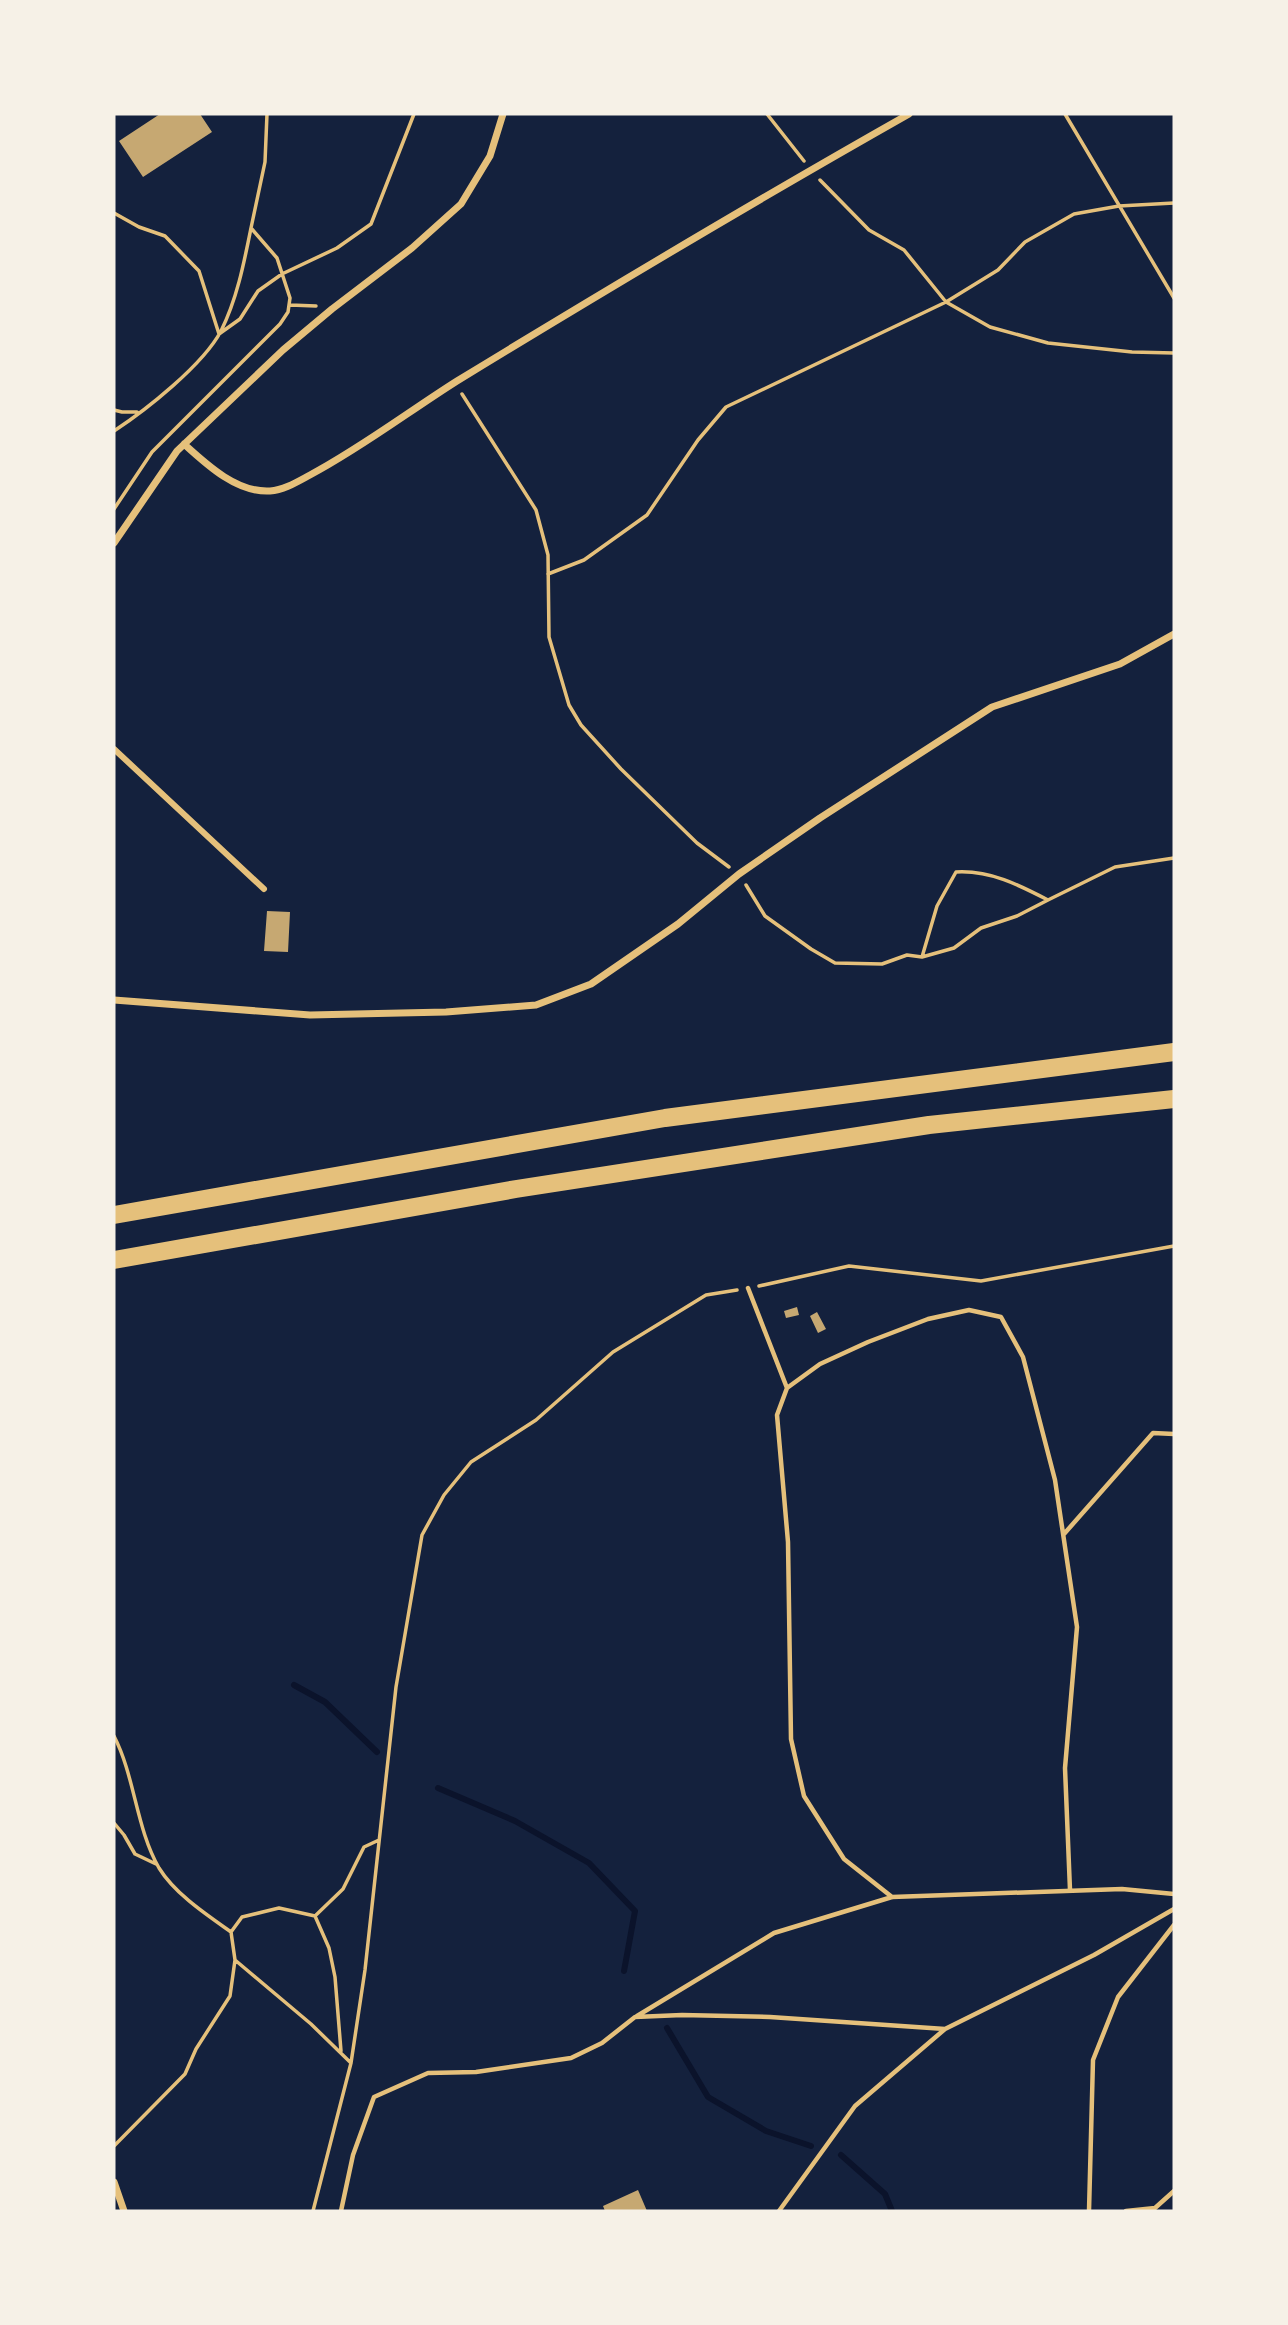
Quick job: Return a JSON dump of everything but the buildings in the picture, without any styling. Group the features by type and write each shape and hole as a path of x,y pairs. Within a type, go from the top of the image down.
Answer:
{"highway":[{"path":"114,1215 665,1118 1174,1052"},
{"path":"114,1260 516,1189 874,1133 942,1123 1174,1099"}],"street":[{"path":"114,543 184,444 283,350 412,248 461,204 490,156 503,114"},
{"path":"184,444 228,479 243,487 272,491 287,487 326,467 455,383 909,114"},
{"path":"114,1000 310,1015 446,1012 536,1005 591,984 678,924 739,874 820,818 992,707 1120,664 1174,634"},
{"path":"114,749 264,889"},
{"path":"114,2182 124,2211"}],"lane":[{"path":"748,1288 787,1388"},
{"path":"892,1898 844,1859 804,1796 790,1739 788,1542 778,1415 787,1388 820,1364 928,1319 969,1310 1001,1317 1023,1357 1055,1480 1077,1627 1065,1768 1070,1890"},
{"path":"1063,1535 1153,1433 1174,1434"},
{"path":"341,2211 353,2155 374,2097 428,2073 476,2072 571,2059 602,2043 635,2017 774,1933 892,1898 1122,1889 1174,1894"},
{"path":"779,2211 855,2106 944,2029 1094,1955 1174,1909"},
{"path":"1089,2211 1093,2060 1118,1997 1174,1925"},
{"path":"635,2017 770,2017 944,2029"},
{"path":"1126,2211 1155,2208 1174,2191"}],"path":[{"path":"114,431 198,360 219,334 232,307 251,228 265,162 267,114"},
{"path":"219,334 240,319 258,292 282,274 337,248 371,224 414,114"},
{"path":"766,114 835,198 869,230 904,250 946,302 990,327 1048,343 1132,352 1174,353"},
{"path":"1065,114 1174,298"},
{"path":"548,574 584,560 647,515 698,440 726,407 946,302 998,270 1025,242 1074,214 1119,206 1174,203"},
{"path":"114,213 139,227 165,236 199,271 219,334"},
{"path":"114,509 152,452 280,324 290,305 277,258 251,228"},
{"path":"290,305 332,309"},
{"path":"455,383 536,510 548,555 549,637 569,705 581,725 621,769 697,843 739,874 765,916 811,949 835,964 882,964 907,956 922,957 954,948 981,928 1017,916 1115,867 1174,858"},
{"path":"114,410 139,411"},
{"path":"922,957 937,906 956,872 976,871 1015,883 1048,900"},
{"path":"313,2211 351,2063 365,1970 396,1686 422,1535 444,1495 471,1462 536,1420 613,1352 706,1295 849,1266 981,1280 1174,1246"},
{"path":"114,1735 146,1837 158,1865 193,1904 231,1932"},
{"path":"114,1823 135,1854 158,1865"},
{"path":"315,1916 343,1889 364,1847 379,1840"},
{"path":"114,2146 185,2074 196,2049 230,1996 235,1960 231,1932 242,1917 279,1908 315,1916"},
{"path":"315,1916 328,1948 335,1977 341,2053"},
{"path":"235,1960 311,2024 351,2063"}],"waterway":[{"path":"294,1685 325,1702 377,1752"},
{"path":"438,1788 515,1821 589,1863 635,1911 624,1971"},
{"path":"667,2028 708,2097 766,2131 811,2146"},
{"path":"841,2155 885,2194 892,2211"}]}
